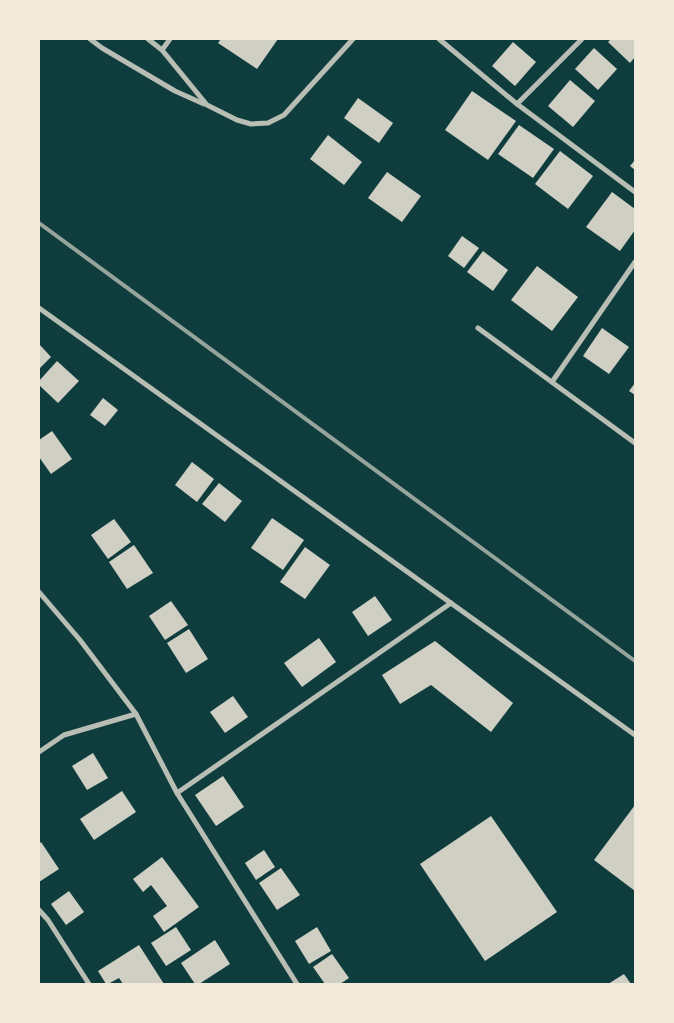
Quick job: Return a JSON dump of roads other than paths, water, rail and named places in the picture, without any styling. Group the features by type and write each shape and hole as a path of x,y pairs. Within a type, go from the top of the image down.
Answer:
{"street":[{"path":"90,39 175,91 237,120 251,124 268,123 284,115 353,39"},
{"path":"148,39 162,50 207,105"},
{"path":"162,50 170,39"},
{"path":"439,39 517,104 635,192"},
{"path":"517,104 582,39"},
{"path":"552,382 635,262"},
{"path":"39,308 635,735"},
{"path":"478,328 635,443"},
{"path":"39,592 80,640 136,714 177,794 297,984"},
{"path":"177,794 451,603"},
{"path":"39,752 64,735 136,714"},
{"path":"39,910 48,920 89,984"}],"railway":[{"path":"39,223 635,661"}]}
